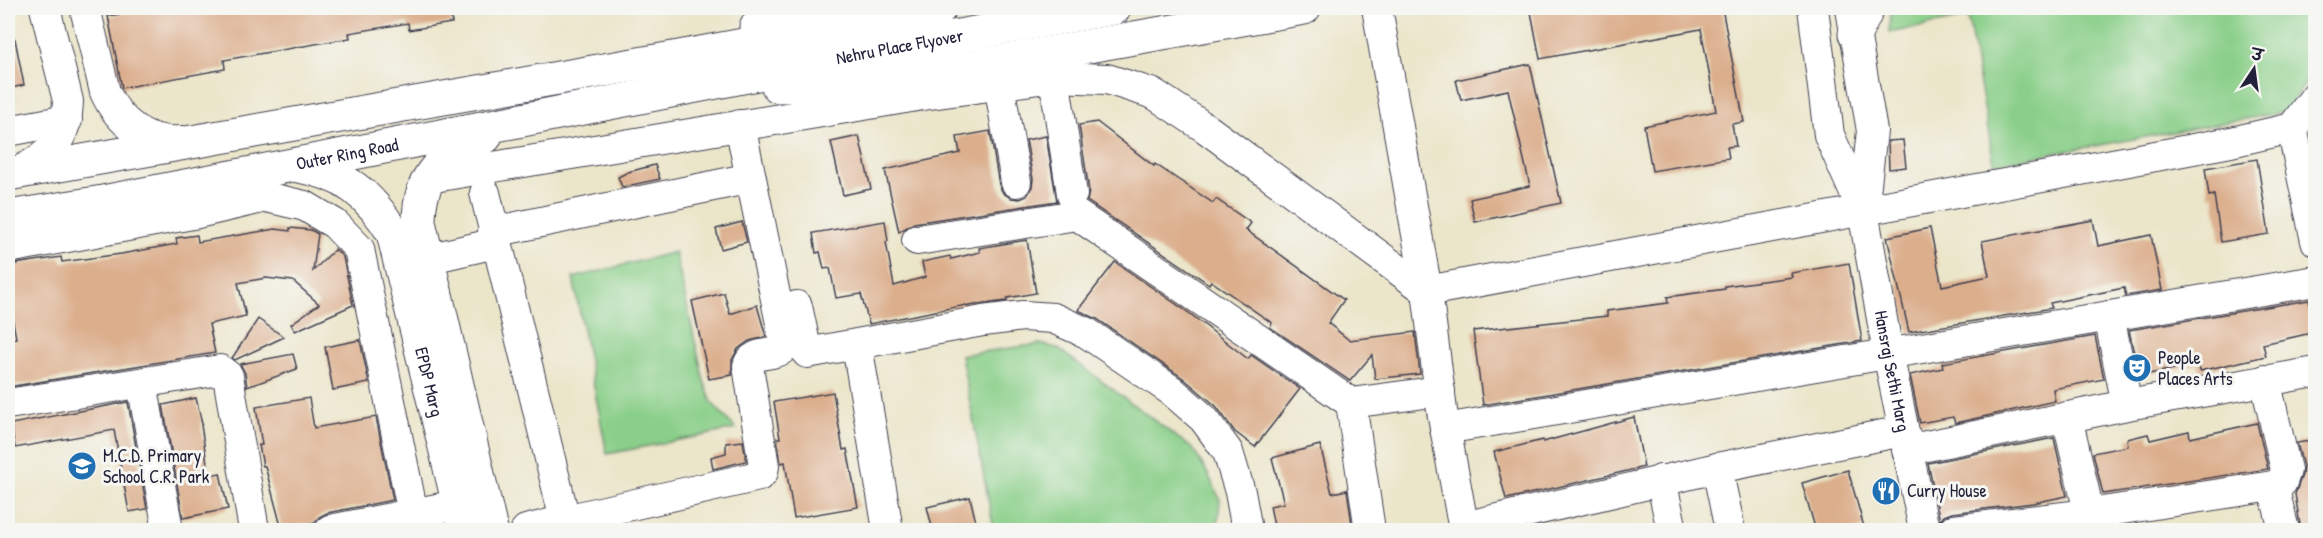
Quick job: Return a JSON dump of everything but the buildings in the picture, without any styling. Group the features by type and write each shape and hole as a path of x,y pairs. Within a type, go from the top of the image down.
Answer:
{"main road":[{"path":"682,72 805,8"},
{"name":"Nehru Place Flyover","path":"867,37 940,8"},
{"name":"Nehru Place Flyover","path":"682,72 867,37 1114,8"},
{"path":"682,72 873,84 1304,8"},
{"name":"Outer Ring Road","path":"13,173 193,140 682,72"},
{"name":"Outer Ring Road","path":"8,217 103,202 522,119 682,72"},
{"path":"289,164 315,168 339,178 361,192 414,243 422,192 428,178 449,155 522,119"},
{"name":"EPDP Marg","path":"414,243 469,511 491,531"},
{"name":"EPDP Marg","path":"414,243 469,511"}],"street":[{"path":"13,173 40,161 57,143 66,120 68,100 45,8"},
{"path":"85,8 105,92 111,106 130,127 149,137 170,142 193,140"},
{"path":"1377,8 1427,291 1445,429 1463,529 1717,468 2067,417 2316,372"},
{"name":"Hansraj Sethi Marg","path":"1813,8 1829,135 1863,211 1888,353 1924,531"},
{"name":"Hansraj Sethi Marg","path":"1858,16 1872,131 1863,211"},
{"path":"1054,77 1072,194"},
{"path":"428,178 749,123 999,84 1054,77 1107,80 1154,94 1207,129 1427,291 2231,142 2292,128 2316,96"},
{"path":"999,84 1016,182"},
{"path":"8,131 66,120"},
{"path":"526,531 759,476 763,472 764,466 748,366 753,357 775,353 781,350 785,343 752,178 749,123"},
{"path":"749,123 807,353 983,321 1023,316 1053,318 1088,333 1172,391 1204,419 1228,452 1240,492 1247,531"},
{"path":"2292,128 2316,241"},
{"path":"414,243 494,237 752,178"},
{"path":"485,193 565,520"},
{"path":"8,248 198,213 266,197 305,206 335,224 359,249 413,514"},
{"path":"917,240 1077,215 1351,403 1440,391"},
{"path":"1445,429 2316,280"},
{"path":"2109,316 2127,405"},
{"path":"857,345 888,531"},
{"path":"8,404 220,370 228,375 254,531"},
{"path":"1954,531 2091,522 2273,486 2282,482 2286,476 2286,470 2265,380"},
{"path":"142,383 168,531"},
{"path":"1351,403 1370,531"},
{"path":"2067,417 2091,522"},
{"path":"1717,468 1730,531"},
{"path":"1661,480 1672,531"},
{"path":"2273,486 2283,531"},
{"path":"347,529 413,514 469,511"}],"green space":[{"path":"1891,8 2315,8 2315,71 2284,112 1994,164 1968,17 1889,33"},
{"path":"675,252 704,381 712,403 736,429 607,454 573,278"},
{"path":"1040,344 1057,348 1193,449 1220,500 1218,522 1211,530 994,530 961,355"}],"place":[{"name":"People Places Arts","path":"2137,368"},
{"name":"M.C.D. Primary School C.R. Park","path":"82,466"},
{"name":"Curry House","path":"1886,491"}]}
